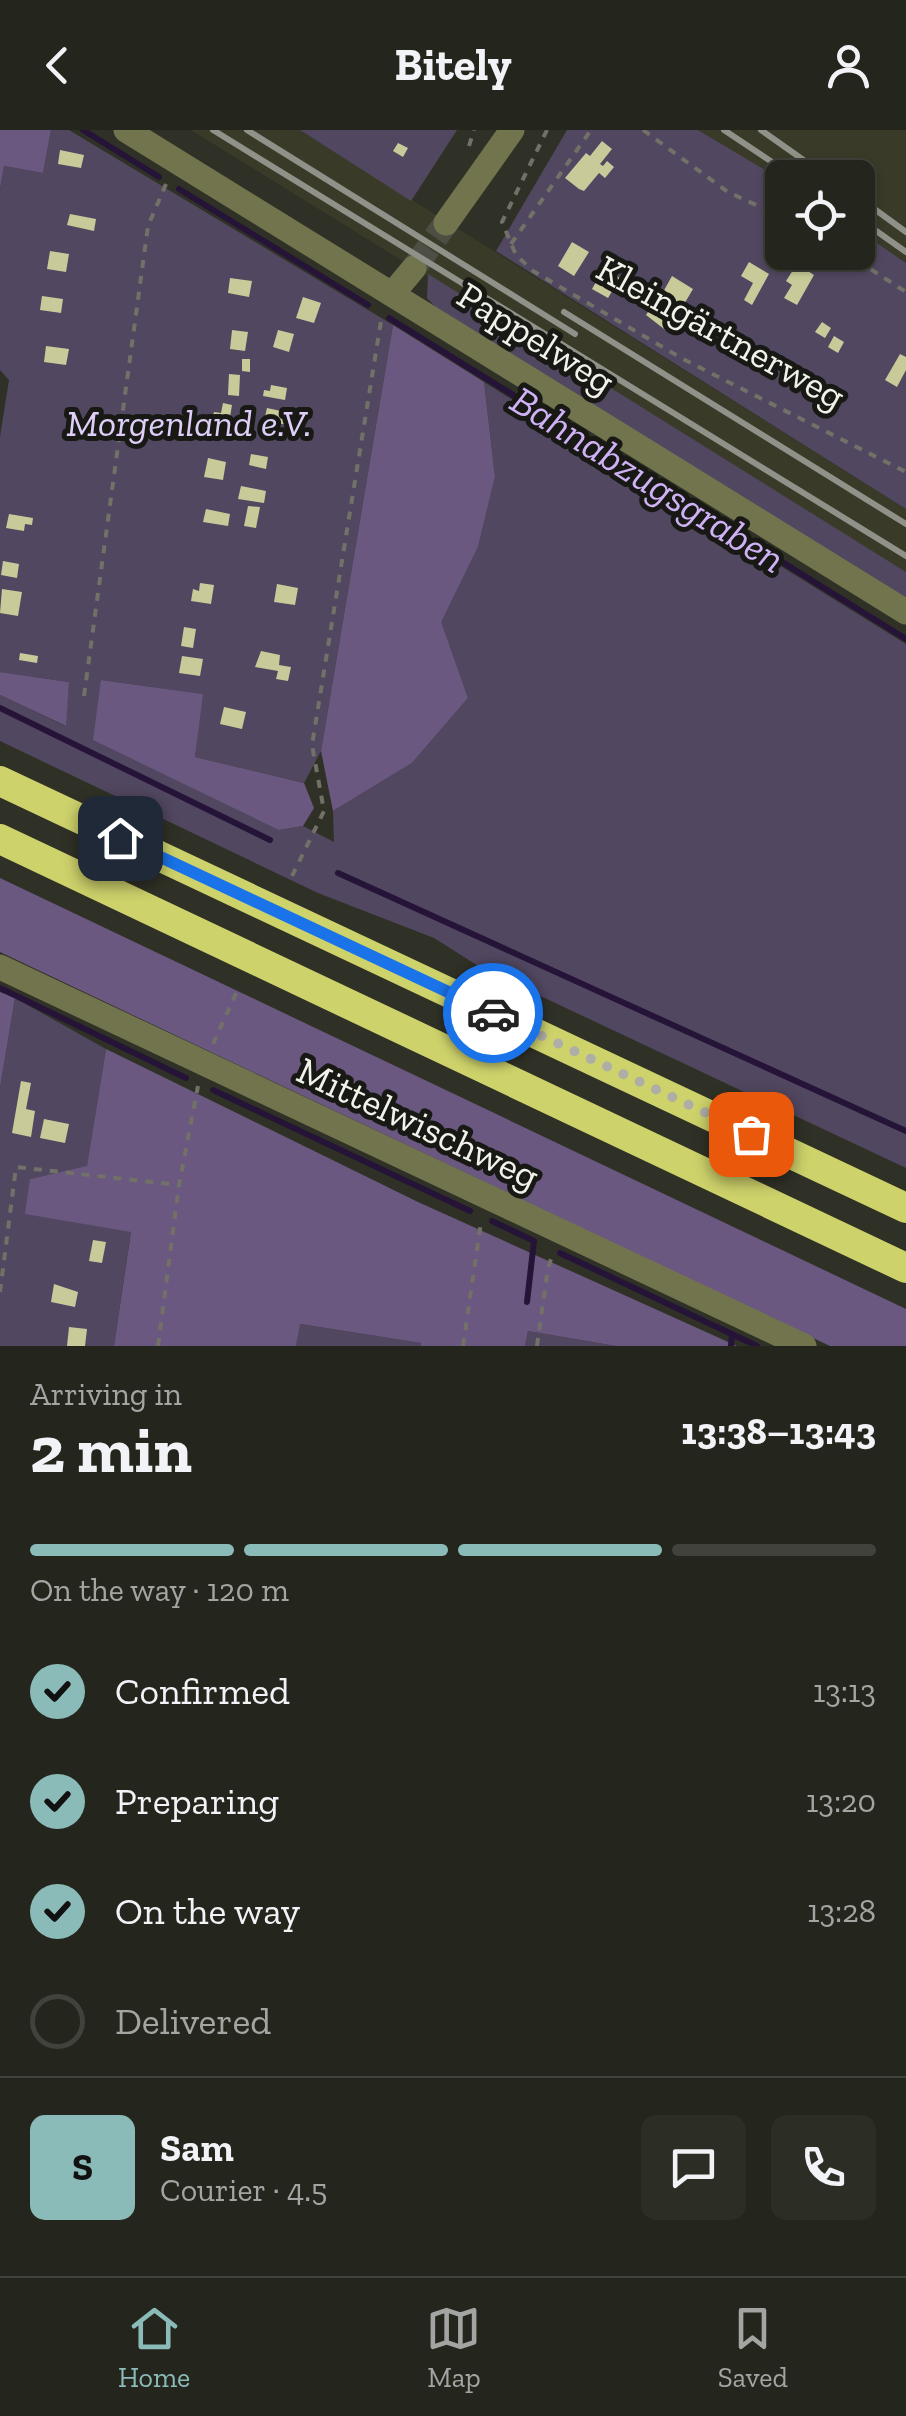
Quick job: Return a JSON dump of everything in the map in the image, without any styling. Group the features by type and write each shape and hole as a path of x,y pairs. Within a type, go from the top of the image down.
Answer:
{"highway":[{"path":"0,781 906,1208"},
{"path":"0,839 906,1268"}],"street":[{"name":"Pappelweg","path":"126,130 906,612"},
{"path":"446,223 512,130"},
{"path":"393,293 414,268"},
{"name":"Mittelwischweg","path":"0,967 804,1346"}],"path":[{"path":"510,244 502,222 548,130"},
{"path":"510,244 591,130"},
{"path":"643,130 728,192 765,209"},
{"path":"84,696 148,226 176,161"},
{"name":"Kleingärtnerweg","path":"510,244 533,271 683,358 906,472"},
{"path":"872,270 906,292"},
{"path":"292,876 324,811 312,746 379,320 393,293"},
{"path":"158,1346 194,1099 238,989"},
{"path":"0,1292 16,1167 179,1185"},
{"path":"463,1346 485,1195"},
{"path":"536,1346 548,1268 561,1231"}],"shaded area":[{"path":"0,130 51,130 43,173 4,166 0,189"},
{"path":"191,130 300,130 906,509 906,572"},
{"path":"698,130 906,130 906,263 875,242 875,160 765,160 765,170"},
{"path":"393,325 484,382 495,477 478,547 441,622 468,698 412,763 333,811 321,751"},
{"path":"0,672 69,682 66,726 0,695"},
{"path":"101,680 203,694 195,757 304,783 314,808 303,826 279,830 93,740"},
{"path":"0,878 906,1309 906,1346 830,1346 0,952"},
{"path":"0,992 15,998 0,1088"},
{"path":"106,1049 418,1202 737,1346 616,1346 528,1331 525,1346 421,1346 300,1324 296,1346 114,1346 131,1232 25,1214 30,1179 87,1166"}],"green space":[{"name":"Morgenland e.V.","path":"51,130 69,130 393,325 321,751 304,783 195,757 202,694 101,680 279,830 303,826 334,842 333,811 412,763 468,698 440,622 478,547 495,477 484,382 906,644 906,1168 483,969 434,938 318,893 0,741 0,695 65,726 69,682 0,672 0,437 9,380 0,370 0,189 4,166 43,173"},
{"path":"300,130 457,130 411,201"},
{"path":"567,130 698,130 765,170 765,270 875,270 875,242 906,263 906,509 496,251"},
{"path":"428,274 906,572 906,599 441,313 427,298"},
{"path":"15,998 106,1049 87,1167 30,1179 131,1231 114,1346 0,1346 0,1088"},
{"path":"299,1324 422,1343 296,1346"},
{"path":"528,1331 616,1346 525,1346"}],"building":[{"path":"602,141 612,149 600,164 603,166 607,161 614,167 605,178 599,173 584,191 579,189 565,178"},
{"path":"398,143 408,148 403,157 393,151"},
{"path":"60,150 84,155 81,168 58,164"},
{"path":"70,214 96,219 94,231 67,225"},
{"path":"572,242 589,252 574,276 558,266"},
{"path":"50,251 69,254 66,272 47,269"},
{"path":"749,262 769,274 752,305 744,300 753,283 741,276"},
{"path":"604,268 620,278 608,298 592,289"},
{"path":"793,270 806,270 814,275 797,305 784,298 792,285 786,281"},
{"path":"672,276 693,289 683,306 662,294"},
{"path":"230,278 252,281 249,297 228,293"},
{"path":"42,296 63,299 61,313 40,310"},
{"path":"303,297 321,303 314,323 296,318"},
{"path":"656,300 678,318 668,332 646,315"},
{"path":"822,322 831,328 825,338 815,332"},
{"path":"232,330 248,332 245,351 230,349"},
{"path":"278,330 294,334 289,352 273,347"},
{"path":"834,336 844,342 838,353 828,347"},
{"path":"46,346 69,349 66,365 44,362"},
{"path":"900,354 906,357 906,370 897,387 885,380"},
{"path":"242,359 250,359 250,372 242,371"},
{"path":"792,363 803,369 794,379 785,374"},
{"path":"229,374 240,375 239,396 228,395"},
{"path":"271,385 287,388 285,400 263,396"},
{"path":"819,385 836,395 826,412 819,409 821,399 813,394"},
{"path":"223,403 232,405 229,423 212,420 214,412 221,413"},
{"path":"267,408 290,413 288,425 264,421"},
{"path":"251,454 268,457 266,469 249,465"},
{"path":"208,458 226,462 223,480 204,477"},
{"path":"241,486 266,491 264,503 238,499"},
{"path":"248,506 260,507 256,528 244,526"},
{"path":"206,509 230,514 228,526 203,522"},
{"path":"9,514 33,518 32,525 25,524 24,531 6,528"},
{"path":"3,561 19,564 17,578 1,575"},
{"path":"200,583 214,585 211,604 191,601 193,589 199,591"},
{"path":"277,584 298,588 295,605 274,602"},
{"path":"2,589 22,592 18,616 0,613"},
{"path":"184,627 196,629 193,648 181,646"},
{"path":"261,651 280,655 279,665 291,667 288,681 276,679 278,671 255,667"},
{"path":"20,653 38,656 37,663 19,660"},
{"path":"182,656 203,659 200,676 179,673"},
{"path":"224,707 246,712 242,729 220,724"},
{"path":"21,1081 31,1083 26,1109 35,1111 31,1137 12,1133"},
{"path":"44,1119 69,1124 65,1143 40,1138"},
{"path":"93,1240 106,1242 102,1263 89,1261"},
{"path":"54,1284 78,1292 75,1307 51,1302"},
{"path":"69,1327 87,1329 85,1346 67,1346"}],"waterway":[{"name":"Bahnabzugsgraben","path":"83,130 159,177"},
{"name":"Bahnabzugsgraben","path":"179,189 368,305"},
{"name":"Bahnabzugsgraben","path":"389,318 906,639"},
{"path":"0,708 270,840"},
{"path":"338,873 906,1131"},
{"path":"0,988 186,1078"},
{"path":"213,1090 470,1211"},
{"path":"492,1221 534,1241 527,1302"},
{"path":"560,1253 757,1346"},
{"path":"731,1346 732,1334"}],"tunnel":[{"path":"414,268 446,223"}],"railway":[{"path":"213,130 906,556"},
{"path":"247,130 575,334"},
{"path":"724,130 769,160"},
{"path":"761,130 804,160"},
{"path":"875,209 906,232"},
{"path":"875,230 906,252"},
{"path":"564,312 906,524"}],"way so far":[{"path":"493,1013 751,1134"}],"route":[{"path":"120,838 493,1013"}]}
